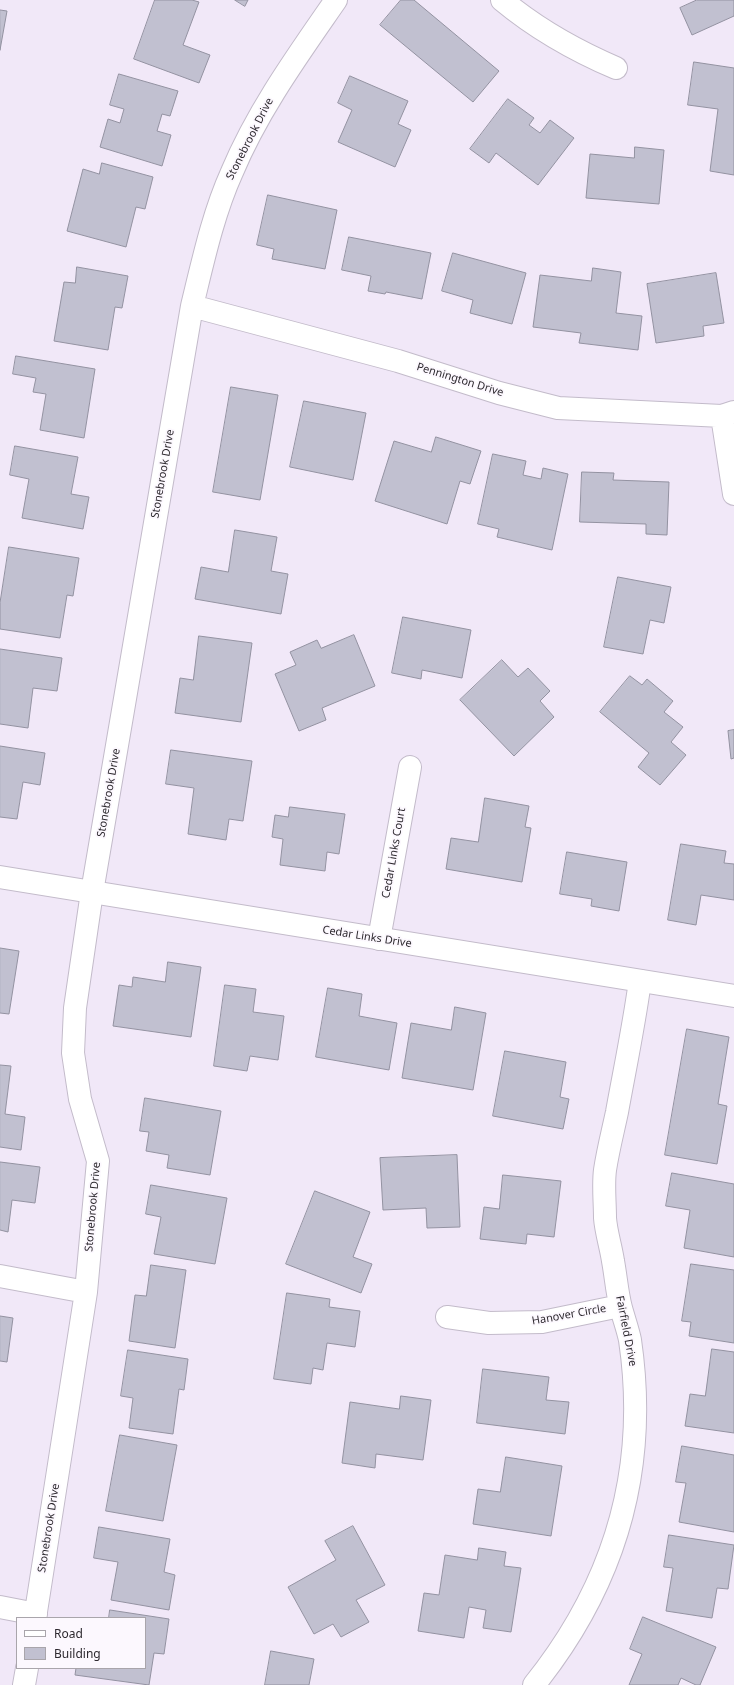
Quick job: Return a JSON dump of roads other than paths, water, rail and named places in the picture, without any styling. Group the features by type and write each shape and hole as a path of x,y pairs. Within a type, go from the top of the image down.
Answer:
{"street":[{"name":"Stonebrook Drive","path":"36,1616 86,1292 98,1161 80,1098 73,1053 75,1008 92,892 192,306 202,263 231,172 270,99 336,0"},
{"path":"502,0 550,36 579,52 616,68"},
{"name":"Pennington Drive","path":"192,306 398,361 499,393 558,408 728,414"},
{"path":"728,414 734,494"},
{"name":"Cedar Links Court","path":"379,939 410,767"},
{"name":"Cedar Links Drive","path":"0,877 734,996"},
{"name":"Fairfield Drive","path":"534,1685 549,1666 579,1620 599,1578 615,1540 625,1505 630,1476 635,1408 634,1374 629,1338 620,1306 605,1220 605,1171 636,1014 640,981"},
{"path":"0,1276 86,1292"},
{"name":"Hanover Circle","path":"447,1317 489,1323 542,1322 620,1306"},
{"path":"0,1607 36,1616"},
{"path":"24,1685 27,1669"}]}
